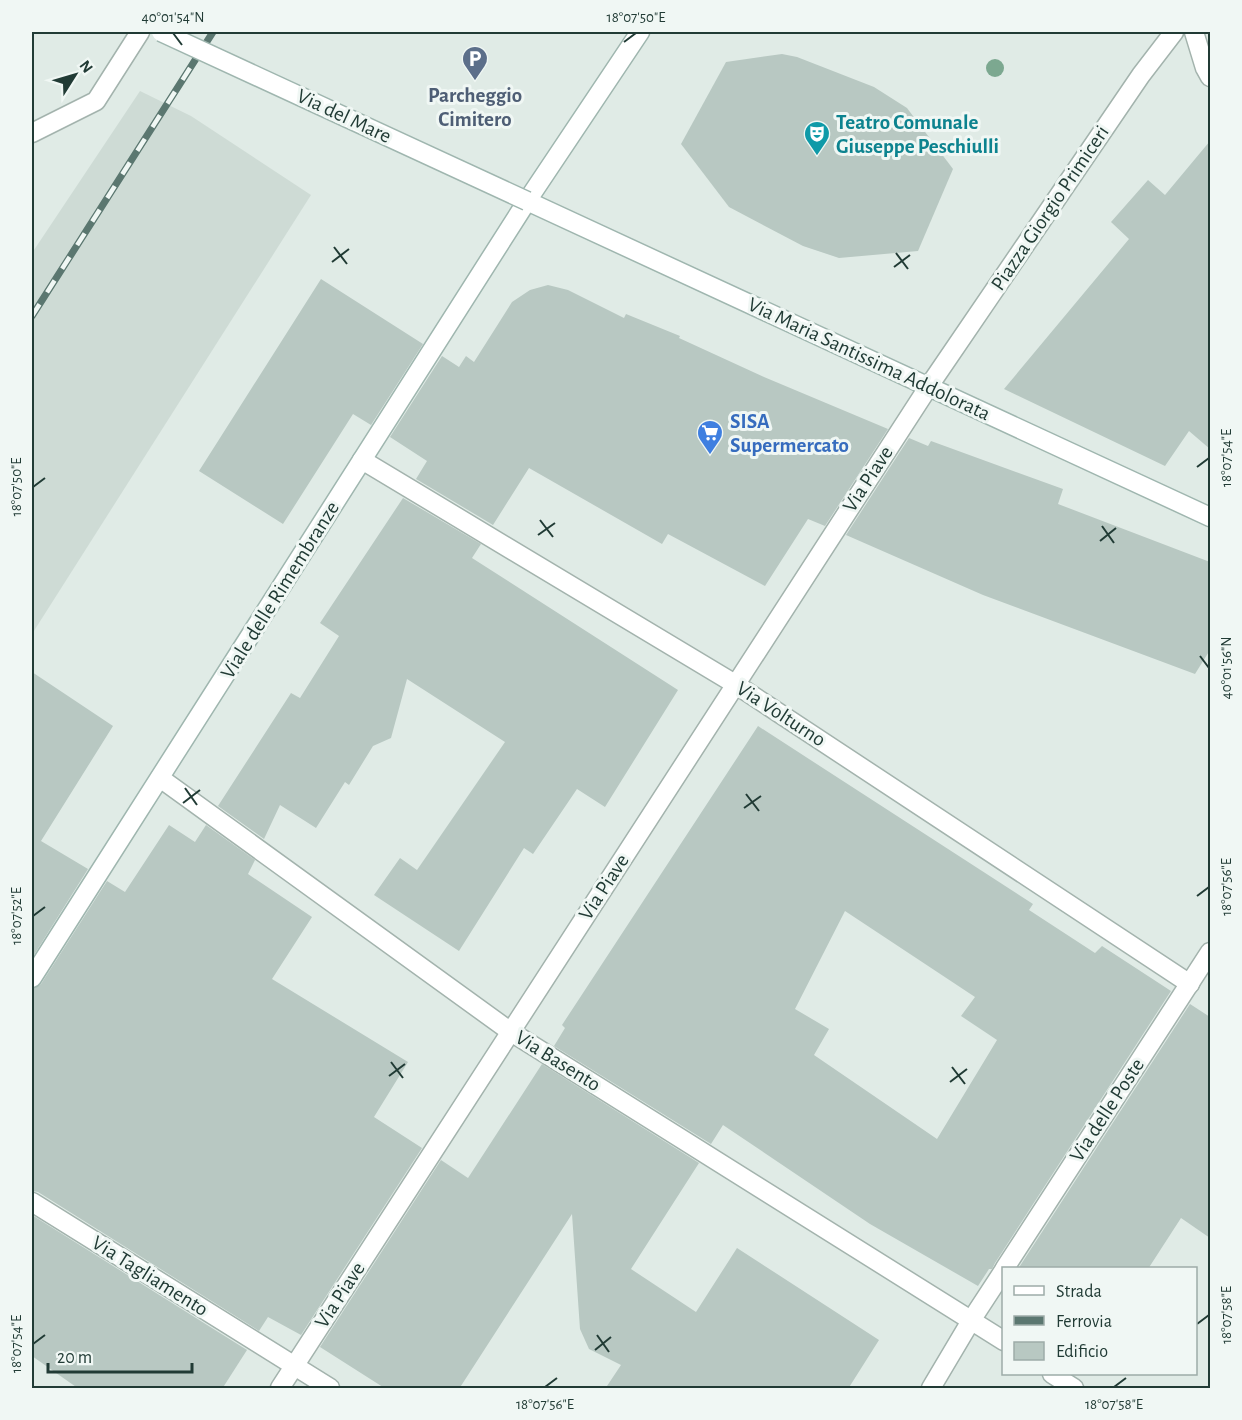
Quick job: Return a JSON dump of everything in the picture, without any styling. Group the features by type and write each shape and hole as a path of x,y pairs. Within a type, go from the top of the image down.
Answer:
{"street":[{"path":"32,133 96,101 140,32"},
{"name":"Via del Mare","path":"161,32 527,201"},
{"name":"Viale delle Rimembranze","path":"32,978 527,201 640,32"},
{"name":"Piazza Giorgio Primiceri","path":"929,386 1141,75 1174,32"},
{"path":"1194,32 1205,68 1210,76"},
{"name":"Via Maria Santissima Addolorata","path":"527,201 1210,518"},
{"name":"Via Piave","path":"280,1389 929,386"},
{"name":"Via Volturno","path":"362,460 735,684 1190,984"},
{"name":"Via Basento","path":"160,778 511,1032 1002,1340"},
{"name":"Via delle Poste","path":"1005,1267 1210,951"},
{"name":"Via Tagliamento","path":"32,1202 330,1389"},
{"name":"Via delle Poste","path":"931,1389 1002,1272"},
{"path":"1053,1375 1074,1389"}],"shaded area":[{"path":"140,91 191,116 311,195 32,634 32,253"}],"building":[{"name":"Teatro Comunale Giuseppe Peschiulli","path":"782,54 797,57 874,87 907,108 953,169 918,251 839,258 803,246 729,207 681,144 726,62"},
{"path":"1210,141 1210,449 1189,431 1165,466 1004,389 1129,239 1111,222 1148,180 1165,195"},
{"path":"321,279 423,344 371,425 353,414 283,524 199,471"},
{"path":"548,285 568,290 624,318 626,314 680,336 679,338 764,377 888,429 825,526 808,519 765,586 668,534 662,544 529,468 493,525 416,479 427,461 390,437 442,356 459,367 466,356 474,362 512,302 530,290"},
{"path":"909,438 928,446 931,441 1063,489 1058,504 1210,562 1210,650 1195,674 983,595 846,535"},
{"path":"403,498 481,544 472,558 678,690 605,807 577,789 533,854 524,848 459,951 374,895 400,858 417,870 505,742 407,679 391,738 373,746 349,785 345,782 316,828 280,805 264,839 218,806 291,693 300,698 339,636 320,623"},
{"path":"32,672 113,726 41,841 88,869 32,958"},
{"path":"758,726 1033,904 1029,910 1095,953 1102,946 1171,991 992,1269 989,1269 978,1286 870,1224 723,1125 711,1144 554,1046 565,1028 562,1025","holes":["845,911 975,997 961,1016 997,1040 937,1139 814,1055 829,1029 795,1009"]},
{"path":"169,825 195,842 206,825 255,860 248,874 312,917 272,979 408,1062 374,1117 422,1148 301,1335 268,1317 259,1331 38,1192 32,1191 32,989 41,984 107,881 125,892"},
{"path":"1190,1004 1210,1017 1210,1238 1181,1218 1149,1267 1019,1267"},
{"path":"542,1064 699,1163 631,1269 696,1312 737,1248 879,1340 848,1389 605,1389 621,1365 589,1349 580,1329 572,1214 459,1389 386,1389 320,1347 441,1160 468,1178"},
{"path":"32,1215 247,1350 222,1389 79,1389 32,1356"}],"railway":[{"path":"32,316 213,32"}],"place":[{"name":"Parcheggio Cimitero","path":"475,82"},
{"name":"Teatro Comunale Giuseppe Peschiulli","path":"817,157"},
{"name":"SISA Supermercato","path":"710,456"}]}
